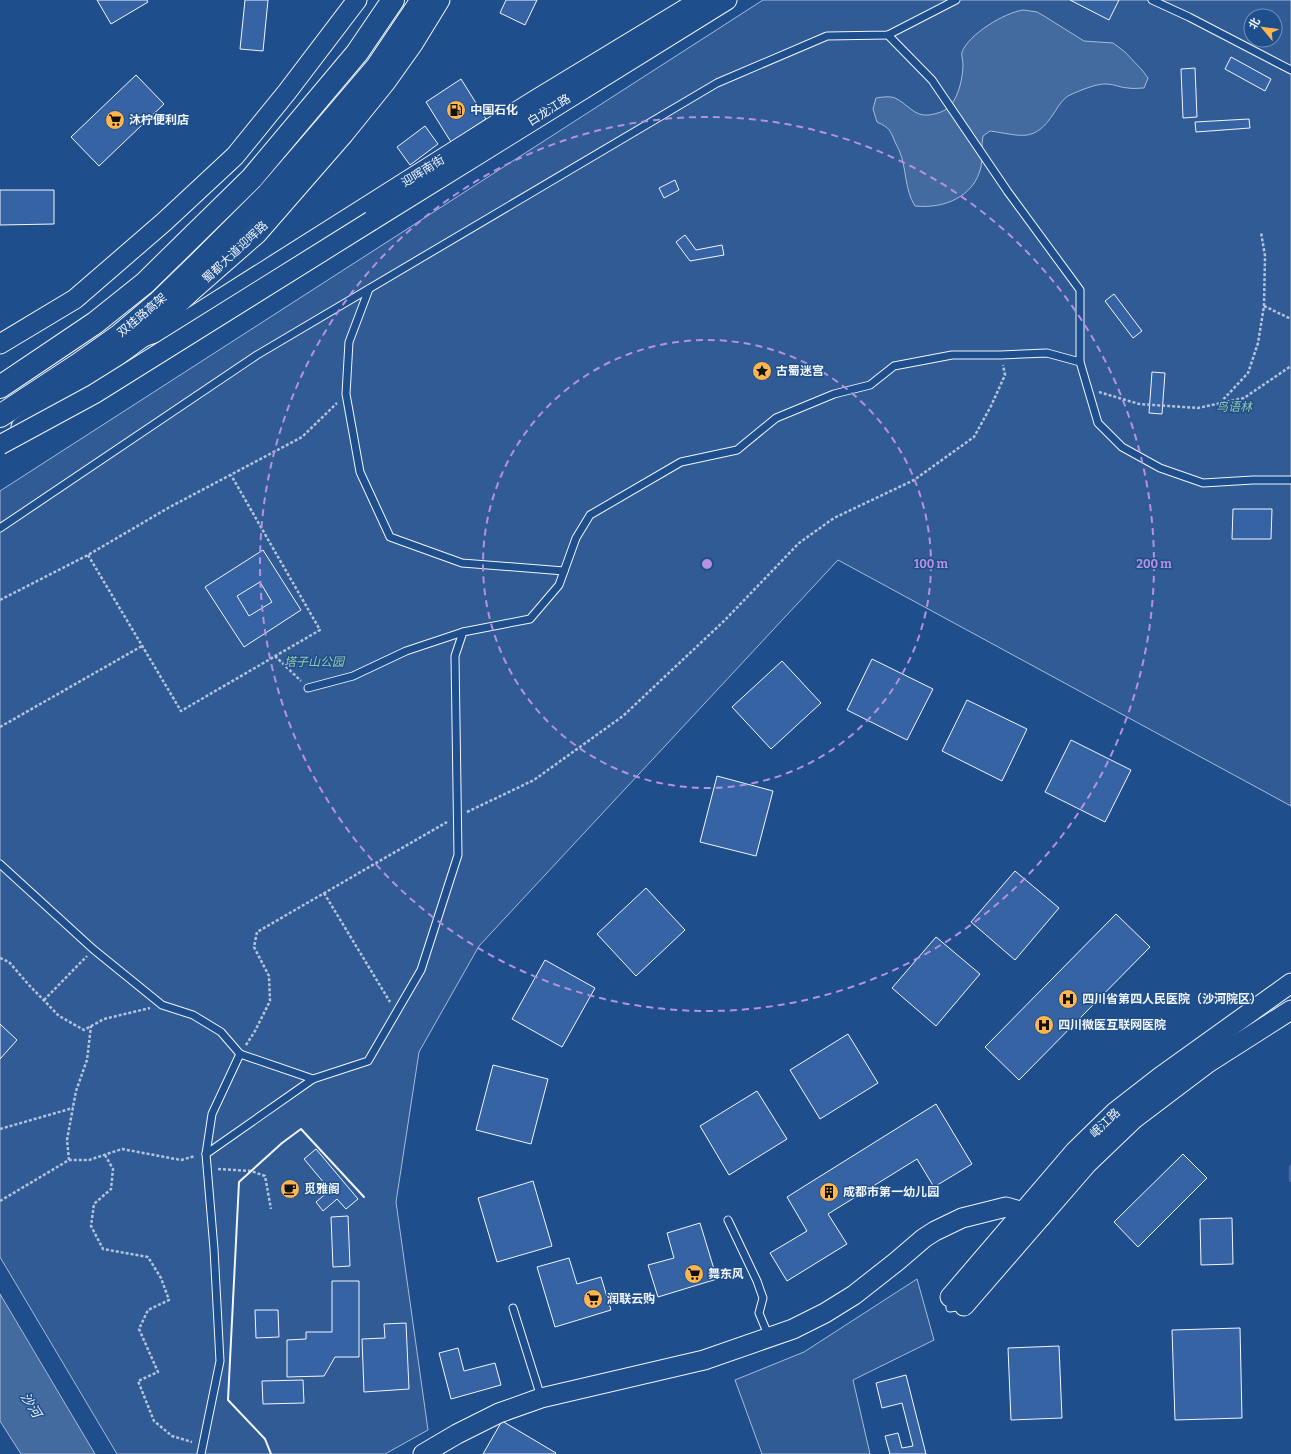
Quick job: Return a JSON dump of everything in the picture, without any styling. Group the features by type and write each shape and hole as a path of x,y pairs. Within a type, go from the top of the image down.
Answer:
{"highway":[{"name":"双桂路高架","path":"0,387 95,323 144,283 252,178 356,53 393,0"},
{"path":"382,60 422,0"},
{"name":"双桂路高架","path":"0,416 79,364 126,330 159,302 268,194 382,60"}],"street":[{"path":"0,344 75,299 164,222 235,156 287,92 357,0"},
{"path":"382,60 440,0"},
{"name":"蜀都大道迎晖路","path":"0,442 143,337 193,290 257,234 344,134 386,82 413,44 440,0"},
{"name":"迎晖南街","path":"143,337 180,324 187,320 535,100 700,0"},
{"name":"白龙江路","path":"0,445 94,394 727,0"},
{"name":"岷江路","path":"1291,983 1160,1077 1115,1112 1075,1151 1023,1212 957,1301 1041,1217 1086,1164 1134,1119 1208,1063 1291,1010"},
{"path":"423,1454 457,1434 499,1413 541,1398 704,1360 793,1329 825,1313 854,1295 935,1231 962,1218 1006,1207 1041,1217"}],"lane":[{"path":"0,528 257,355 717,83 826,36 888,35 956,0"},
{"path":"1152,0 1189,17 1291,70"},
{"path":"888,35 932,80 1008,192 1080,290 1080,362 1098,424 1122,447 1160,468 1203,482 1291,480"},
{"path":"369,289 349,342 346,394 360,472 390,537 462,563 564,571"},
{"path":"308,688 353,676 406,651 463,632 530,619 559,585 576,538 590,515 681,462 737,450 776,418 834,394 870,385 894,366 952,355 1048,353 1080,362"},
{"path":"206,1154 312,1079 368,1061 421,970 458,855 455,656 463,632"},
{"path":"0,864 94,949 162,1004 193,1015 221,1032 240,1054 312,1079"},
{"path":"201,1454 220,1361 214,1249 206,1154 212,1114 240,1054"},
{"path":"728,1220 757,1281 763,1298 759,1313 769,1337"},
{"path":"513,1308 541,1398"}],"path":[{"path":"1220,403 1248,373 1258,344 1264,306 1265,256 1261,232"},
{"path":"1264,306 1291,319"},
{"path":"240,1054 255,1031 270,1001 270,976 254,947 257,932 457,816 534,780 623,716 725,620 799,543 834,518 914,480 974,437 991,406 1005,375 1001,355"},
{"path":"1088,388 1138,404 1198,408 1244,398 1291,366"},
{"path":"0,600 88,555 168,508 302,437 346,394"},
{"path":"88,555 181,711 320,630 231,475"},
{"path":"0,728 142,646"},
{"path":"275,656 308,688"},
{"path":"324,893 396,1013"},
{"path":"44,1000 94,949"},
{"path":"0,958 9,962 59,1016 84,1030 104,1019 162,1004"},
{"path":"69,1160 67,1140 76,1091 87,1060 91,1026"},
{"path":"0,1129 73,1108"},
{"path":"0,1201 69,1160 89,1160 122,1149 181,1160 206,1154"},
{"path":"105,1155 113,1169 111,1189 94,1204 91,1226 103,1249 148,1257 161,1278 169,1300 148,1310 139,1329 158,1372 138,1381 154,1421 172,1436 194,1443 204,1440"},
{"path":"207,1168 251,1171 265,1176 271,1209"}],"green space":[{"name":"塔子山公园","path":"763,0 1291,0 1291,806 838,560 479,946 419,1052 396,1202 428,1430 385,1454 117,1454 0,1257 0,491"},
{"path":"917,1279 934,1340 853,1380 870,1454 762,1454 735,1380 804,1352"}],"water":[{"path":"1023,10 1037,12 1084,41 1113,43 1125,52 1148,78 1144,88 1125,88 1107,84 1093,86 1067,96 1047,123 1033,133 1019,135 990,131 983,136 982,163 977,177 972,186 965,193 947,203 915,206 907,186 902,157 899,149 889,130 877,122 873,109 876,98 895,98 915,112 924,115 935,114 947,109 954,101 960,86 963,69 962,52 966,45 988,25 1006,15"},
{"name":"沙河","path":"0,1294 95,1454 21,1454 0,1421"}],"building":[{"path":"97,0 147,0 148,2 111,24"},
{"path":"245,0 268,0 263,51 240,49"},
{"path":"506,0 537,0 525,25 500,13"},
{"path":"1070,0 1119,0 1109,20"},
{"path":"1231,57 1271,79 1265,91 1225,69"},
{"path":"1195,68 1197,117 1183,118 1181,69"},
{"path":"136,75 164,104 99,166 71,137"},
{"name":"中国石化","path":"461,79 486,119 451,142 426,102"},
{"path":"1249,119 1250,128 1196,132 1195,122"},
{"path":"425,126 438,144 410,165 397,147"},
{"path":"675,180 679,190 664,198 659,188"},
{"path":"0,190 54,190 54,224 0,225"},
{"path":"685,235 696,250 722,245 724,255 690,261 676,242"},
{"path":"1114,294 1142,331 1133,338 1105,301"},
{"path":"1152,372 1165,373 1162,414 1149,413"},
{"path":"1233,509 1272,509 1271,539 1232,539"},
{"path":"263,550 301,610 244,647 205,587"},
{"path":"260,582 272,602 249,616 237,596"},
{"path":"872,659 933,689 907,740 847,710"},
{"path":"782,661 821,703 771,749 732,707"},
{"path":"967,700 1027,729 1002,781 942,751"},
{"path":"1071,740 1131,770 1105,822 1045,792"},
{"path":"717,776 773,791 756,856 700,842"},
{"path":"1015,871 1059,908 1015,960 971,922"},
{"path":"646,888 685,930 636,976 597,934"},
{"path":"1116,914 1150,947 1019,1080 985,1047"},
{"path":"936,937 980,974 936,1026 892,988"},
{"path":"545,960 595,988 562,1047 512,1019"},
{"path":"0,1024 17,1040 0,1059"},
{"path":"848,1034 878,1083 820,1119 790,1070"},
{"path":"493,1065 548,1079 531,1144 476,1130"},
{"path":"757,1091 787,1139 729,1175 700,1126"},
{"name":"成都市第一幼儿园","path":"936,1104 972,1164 934,1187 917,1159 828,1214 847,1244 787,1281 770,1253 807,1231 787,1197"},
{"path":"316,1149 358,1199 346,1209 337,1199 323,1211 316,1202 330,1190 304,1159"},
{"path":"1183,1154 1207,1178 1138,1247 1114,1222"},
{"path":"533,1181 552,1246 497,1262 478,1198"},
{"path":"348,1216 350,1266 333,1267 331,1217"},
{"path":"1232,1218 1233,1264 1201,1265 1200,1219"},
{"path":"700,1223 717,1279 658,1297 648,1265 674,1258 667,1233"},
{"path":"569,1258 577,1284 601,1277 611,1310 555,1327 537,1267"},
{"path":"332,1281 359,1281 359,1357 335,1357 324,1376 287,1377 287,1340 306,1339 306,1332 332,1332"},
{"path":"255,1310 278,1310 279,1337 256,1338"},
{"path":"406,1323 409,1389 364,1392 362,1339 385,1338 384,1324"},
{"path":"1240,1328 1242,1418 1175,1420 1172,1330"},
{"path":"1059,1346 1062,1418 1011,1420 1008,1348"},
{"path":"458,1348 464,1371 495,1363 501,1385 451,1399 439,1353"},
{"path":"906,1375 926,1454 890,1454 885,1436 898,1433 902,1448 913,1446 902,1403 882,1408 876,1383"},
{"path":"303,1380 304,1403 263,1404 262,1381"},
{"path":"502,1421 556,1453 483,1454"}],"waterway":[{"path":"1291,1167 1291,1180"}],"wall":[{"path":"271,1454 265,1439 228,1400 239,1182 282,1143 301,1129 364,1197"}],"place":[{"name":"中国石化","path":"456,110"},
{"name":"沐柠便利店","path":"115,120"},
{"name":"古蜀迷宫","path":"762,371"},
{"name":"四川省第四人民医院（沙河院区）","path":"1068,999"},
{"name":"四川微医互联网医院","path":"1044,1025"},
{"name":"觅雅阁","path":"290,1189"},
{"name":"成都市第一幼儿园","path":"829,1192"},
{"name":"舞东风","path":"694,1274"},
{"name":"润联云购","path":"593,1299"}],"park label":[{"name":"鸟语林","path":"1234,407"}]}
